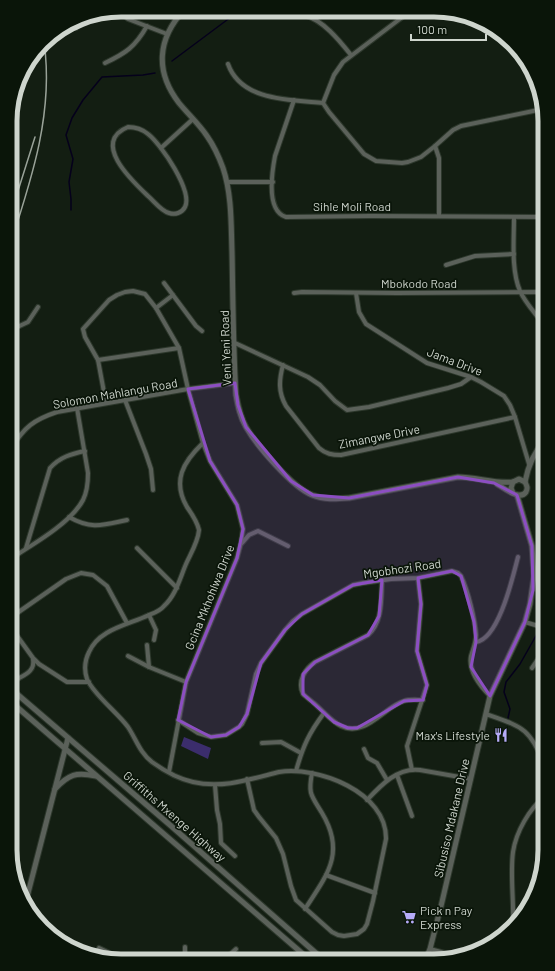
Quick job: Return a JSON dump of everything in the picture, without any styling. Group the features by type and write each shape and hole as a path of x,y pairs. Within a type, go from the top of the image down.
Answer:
{"street":[{"path":"126,17 167,34"},
{"name":"Veni Yeni Road","path":"178,17 167,34 162,55 163,68 166,79 178,102 206,135 217,153 227,182 235,344 235,383 241,416 246,427 255,440 291,482 312,495 330,499 349,498 458,477 494,482 513,482 519,480"},
{"path":"309,17 314,19 339,41 351,55"},
{"path":"323,102 339,66 351,55 402,17"},
{"path":"105,63 134,46 147,26"},
{"path":"228,64 234,76 248,88 271,97 323,102"},
{"name":"Sihle Moli Road","path":"294,100 275,156 273,182 274,205 281,215 286,217 538,217"},
{"path":"323,102 329,112 364,154 376,160 402,163 421,157 453,130 461,126 537,110"},
{"path":"161,148 193,119"},
{"path":"128,127 135,127 147,133 161,148 174,167 182,184 186,204 184,209 180,212 169,213 164,211 141,189 117,162 112,146 114,139 122,130 128,127"},
{"path":"435,146 439,158 439,216"},
{"path":"227,182 273,182"},
{"path":"514,218 514,254 521,292 538,317"},
{"path":"446,265 475,256 514,254"},
{"path":"164,283 196,326 202,331"},
{"name":"Gcina Mkhohlwa Drive","path":"98,360 84,337 83,328 109,300 117,295 133,291 144,294 156,308 179,348 188,389 203,443 217,474 237,505 243,529 237,558 186,682 169,772"},
{"name":"Mbokodo Road","path":"294,294 302,292 538,292"},
{"name":"Jama Drive","path":"356,293 359,312 366,324 427,363 471,377 504,396 515,417 528,467"},
{"path":"156,308 173,295"},
{"path":"17,327 28,322 38,307"},
{"path":"235,344 308,377 320,385 340,405 349,410 369,407 448,388 460,384 471,377"},
{"path":"106,403 98,360 179,348"},
{"name":"Zimangwe Drive","path":"283,365 280,378 282,399 319,448 324,452 333,455 341,455 397,444 515,417"},
{"name":"Solomon Mahlangu Road","path":"17,438 21,432 39,419 57,412 188,389 235,383"},
{"path":"125,400 151,469 153,490"},
{"path":"17,555 69,517 79,506 86,493 88,473 77,408"},
{"path":"203,443 190,456 180,477 180,492 199,530 196,543 177,588 165,606 160,610 127,623 108,632 98,639 86,658 85,668 87,678 92,688 128,727 145,756 169,772 191,782 215,785 279,772 296,771 312,773 335,779 345,784 367,800 378,812 384,822 386,830 385,848 367,924 364,929 357,934 350,936 338,935 332,932 296,900 293,895 286,863 279,844 254,810 247,779"},
{"path":"525,482 519,480 538,448"},
{"path":"26,549 50,468 62,458 85,451"},
{"path":"513,482 511,488 515,494 523,494 527,489 525,482 528,467"},
{"name":"Veni Yeni Road","path":"494,482 515,494"},
{"name":"Sibusiso Mdakane Drive","path":"515,494 525,519"},
{"name":"Sibusiso Mdakane Drive","path":"428,954 490,696 525,622 530,604 534,576 532,546 522,506 523,494"},
{"path":"69,517 79,523 99,526 127,520"},
{"path":"241,543 249,535 258,531 288,546"},
{"path":"137,548 177,588"},
{"path":"476,642 482,640 488,634 504,607 518,557"},
{"name":"Mgobhozi Road","path":"178,720 198,733 210,737 226,735 242,724 247,714 256,674 261,663 293,621 353,586 391,578 418,578 452,571 460,574 474,622 476,642 471,655 471,667 482,687 490,696"},
{"path":"17,613 66,579 76,574 86,573 97,577 107,586 127,623"},
{"path":"412,770 407,746 427,685 416,651 421,604 418,578"},
{"path":"382,580 379,616 370,633 308,667 303,674 301,685 303,694 341,726 348,728 357,728 372,721 392,707 404,701 423,700"},
{"path":"149,615 156,630 154,640"},
{"path":"525,622 538,626"},
{"path":"17,636 39,664 67,682 89,682"},
{"path":"147,645 149,667"},
{"path":"128,656 149,667 186,682"},
{"path":"17,680 29,672 34,664 33,658"},
{"path":"532,668 538,659"},
{"name":"Griffiths Mxenge Highway","path":"17,694 176,830 317,954"},
{"name":"Griffiths Mxenge Highway","path":"17,707 303,954"},
{"path":"296,771 301,753 311,730 324,713"},
{"path":"486,714 521,728 529,734 538,748"},
{"path":"28,895 68,738"},
{"path":"262,743 281,742 301,753"},
{"path":"364,749 368,758 377,763 387,780"},
{"path":"367,800 387,780 412,770 420,770 471,779"},
{"path":"305,909 326,875 332,858 332,836 311,794 310,784 312,773"},
{"path":"54,790 64,780 74,774 97,776"},
{"path":"397,775 412,816"},
{"path":"215,785 220,824 220,841 222,845 235,856"},
{"path":"513,916 512,863 514,847 518,834 533,808 538,803"},
{"path":"326,875 375,893"},
{"path":"185,947 185,954"},
{"path":"99,948 110,953"},
{"path":"231,954 236,949"},
{"path":"430,949 445,953"}],"highlighted area":[{"path":"235,383 238,405 246,427 291,481 313,495 349,498 458,477 494,483 517,495 532,546 533,590 525,622 490,696 471,667 476,642 474,622 461,576 452,571 418,578 421,604 417,651 427,685 423,700 404,701 357,728 348,728 334,722 303,694 303,674 315,662 368,635 379,616 382,580 353,585 302,614 285,630 261,663 247,714 239,727 226,735 211,737 178,720 186,682 237,558 243,529 237,505 210,461 188,389"}],"shaded area":[{"path":"184,737 211,748 208,759 181,746"}],"waterway":[{"path":"172,61 231,17"},
{"path":"71,210 69,182 73,159 66,135 72,118 83,100 102,77 155,73"},
{"path":"508,718 510,709 504,692 506,682 520,664 537,634"}],"railway":[{"path":"17,222 39,144 46,93 45,50"},
{"path":"17,194 35,137"}],"place":[{"name":"Max's Lifestyle","path":"501,735"},
{"name":"Pick n Pay Express","path":"409,917"}]}
